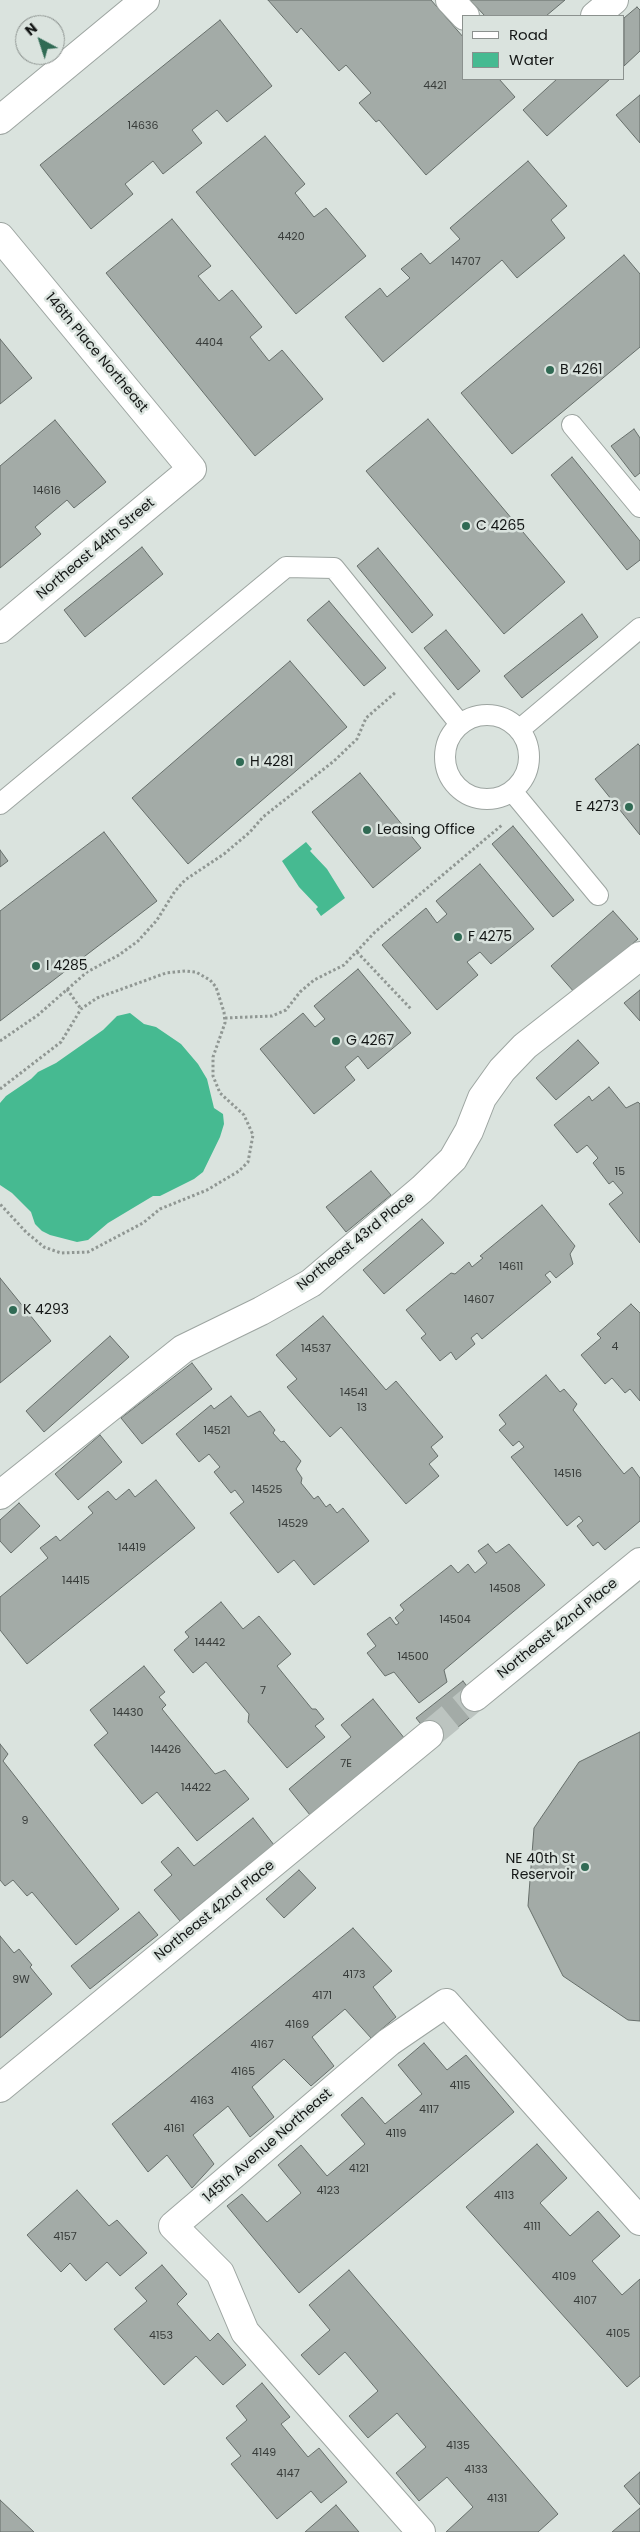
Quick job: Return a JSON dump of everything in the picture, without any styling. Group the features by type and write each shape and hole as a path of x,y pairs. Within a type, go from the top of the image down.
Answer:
{"street":[{"path":"0,120 144,0"},
{"path":"450,0 464,15"},
{"path":"596,15 614,0"},
{"name":"146th Place Northeast","path":"0,237 192,469"},
{"name":"Northeast 44th Street","path":"0,629 192,469"},
{"name":"Northeast 43rd Place","path":"0,1496 183,1349 261,1311 311,1283 422,1189 453,1158 469,1131 482,1098 502,1070 525,1046 640,956"},
{"name":"Northeast 42nd Place","path":"475,1697 640,1562"},
{"name":"Northeast 42nd Place","path":"0,2088 430,1735"},
{"name":"145th Avenue Northeast","path":"421,2532 245,2332 220,2273 174,2226 389,2042 446,2003 640,2221"}],"lane":[{"path":"572,425 640,507"},
{"path":"0,804 286,567 334,568 460,724"},
{"path":"519,730 640,628"},
{"path":"518,799 529,766 529,752 525,738 519,730 506,718 492,714 477,715 460,724 446,742 444,756 446,770 452,782 463,792 475,798 489,800 502,797 518,799 598,895"}],"path":[{"path":"0,1040 38,1016 87,972 119,955 138,941 157,920 175,891 185,880 224,854 250,832 263,817 334,761 357,739 366,718 418,673"},
{"path":"225,1018 272,1016 286,1010 307,986 344,965 382,926 518,799"},
{"path":"357,952 410,1009"},
{"path":"0,1089 61,1042 81,1010 98,998 166,973 186,971 203,976 216,987 225,1018 211,1068 220,1093 244,1115 251,1126 252,1146 248,1162 239,1171 207,1190 160,1209 143,1223 88,1252 61,1253 44,1247 26,1232 0,1204"},
{"path":"67,989 81,1010"}],"water":[{"path":"306,842 312,849 310,851 327,869 345,898 321,916 316,909 318,907 299,887 282,861"},
{"path":"130,1013 144,1024 156,1027 181,1044 198,1064 207,1079 214,1108 223,1114 224,1124 220,1137 203,1172 194,1179 160,1196 153,1196 108,1223 88,1240 77,1242 50,1235 42,1231 35,1224 31,1212 12,1193 0,1185 0,1103 6,1096 38,1072 56,1063 103,1030 117,1016"}],"building":[{"path":"268,0 431,0 462,36 462,80 500,80 515,97 426,175 379,120 376,122 359,103 371,93 346,65 339,71 301,28 297,33"},
{"path":"470,0 565,0 547,15 484,15"},
{"path":"637,7 640,10 640,51 625,65 625,17"},
{"path":"220,20 272,86 227,122 217,110 192,130 202,143 163,174 153,161 125,184 133,194 91,229 40,165"},
{"path":"556,80 609,80 547,136 523,110"},
{"path":"640,95 640,143 616,115"},
{"path":"265,136 305,184 295,193 314,217 326,208 366,256 296,314 196,192"},
{"path":"528,161 567,206 551,220 565,238 517,278 502,260 383,362 345,317 380,288 387,297 410,278 401,269 421,253 430,264 460,239 450,228"},
{"path":"172,219 211,266 198,276 219,301 232,290 262,327 250,337 269,361 282,350 323,399 255,456 106,273"},
{"name":"B 4261","path":"624,255 640,274 640,347 512,454 461,393"},
{"path":"0,339 32,378 0,404"},
{"name":"C 4265","path":"428,419 565,582 504,634 366,471"},
{"path":"55,420 106,482 74,508 67,500 35,527 41,534 0,568 0,466"},
{"path":"634,429 640,438 640,473 635,477 611,446"},
{"path":"572,457 640,541 640,560 627,570 551,475"},
{"path":"142,547 163,574 85,637 64,610"},
{"path":"378,548 433,615 412,633 357,566"},
{"path":"329,601 386,668 364,686 307,620"},
{"path":"582,614 598,637 522,698 504,676"},
{"path":"446,630 480,671 458,690 424,648"},
{"name":"H 4281","path":"290,661 347,727 188,864 132,798"},
{"name":"E 4273","path":"638,744 640,746 640,835 595,779"},
{"name":"Leasing Office","path":"360,773 421,848 373,888 312,812"},
{"path":"513,826 574,900 553,917 492,844"},
{"name":"I 4285","path":"104,832 157,901 0,1021 0,911"},
{"path":"0,850 8,861 0,867"},
{"name":"F 4275","path":"480,864 534,929 491,964 480,952 467,962 478,975 437,1010 382,945 426,908 437,923 447,914 436,901"},
{"path":"613,911 638,939 575,993 551,966"},
{"name":"G 4267","path":"358,969 411,1033 368,1069 358,1056 345,1067 355,1080 314,1114 260,1049 303,1013 315,1027 325,1019 314,1006"},
{"path":"640,990 640,1021 624,1003"},
{"path":"578,1040 599,1063 556,1100 536,1078"},
{"path":"609,1087 626,1108 638,1102 640,1104 640,1243 609,1204 623,1193 613,1181 609,1184 593,1163 598,1158 587,1145 577,1153 554,1125 589,1096 592,1101"},
{"path":"371,1171 391,1195 346,1232 326,1207"},
{"path":"542,1205 575,1246 570,1254 573,1264 556,1278 550,1271 545,1275 551,1282 482,1339 477,1333 471,1338 475,1344 456,1360 451,1352 440,1361 421,1338 426,1334 406,1310 451,1273 455,1274 469,1262 472,1267 483,1258 480,1256"},
{"path":"422,1219 444,1243 384,1294 363,1270"},
{"name":"K 4293","path":"0,1278 51,1341 0,1383"},
{"path":"631,1304 640,1313 640,1401 630,1389 625,1393 612,1378 605,1384 581,1355 601,1338 597,1334"},
{"path":"323,1316 386,1390 396,1381 443,1437 431,1447 438,1456 429,1464 439,1476 406,1504 341,1427 330,1437 287,1387 297,1379 276,1355"},
{"path":"110,1336 129,1357 44,1432 26,1411"},
{"path":"192,1363 212,1389 142,1444 121,1418"},
{"path":"546,1375 560,1392 564,1389 577,1404 573,1410 624,1474 632,1467 640,1478 640,1521 605,1550 598,1542 593,1546 577,1526 583,1521 579,1516 567,1526 511,1457 524,1447 519,1441 513,1446 499,1430 506,1424 499,1415"},
{"path":"231,1396 248,1417 260,1411 275,1430 273,1433 281,1442 284,1441 301,1461 296,1469 302,1478 301,1483 314,1499 318,1496 326,1507 330,1504 337,1513 343,1508 369,1541 314,1585 294,1560 278,1573 230,1513 244,1502 235,1490 231,1493 214,1472 220,1467 209,1454 199,1462 176,1434 211,1405 214,1409"},
{"path":"100,1435 122,1462 78,1500 55,1474"},
{"path":"156,1480 195,1528 27,1664 0,1630 0,1597 48,1558 40,1548 56,1536 60,1541 93,1513 88,1507 108,1491 116,1500 129,1489 135,1497"},
{"path":"19,1503 40,1526 11,1553 0,1541 0,1520"},
{"path":"488,1544 496,1553 509,1544 545,1585 444,1670 447,1682 419,1703 394,1672 385,1676 367,1653 376,1646 367,1634 390,1617 396,1625 399,1623 395,1618 404,1610 400,1605 451,1565 458,1573 468,1564 475,1573 487,1563 478,1551"},
{"path":"221,1602 243,1629 259,1616 291,1654 277,1666 312,1709 316,1709 324,1719 315,1726 325,1737 287,1768 248,1722 249,1714 206,1662 193,1673 174,1650 189,1637 185,1632"},
{"path":"144,1666 165,1692 159,1697 166,1705 162,1709 215,1774 225,1770 249,1799 197,1841 157,1792 142,1804 94,1745 108,1733 90,1710"},
{"path":"463,1681 483,1707 437,1744 416,1718"},
{"path":"373,1699 405,1739 310,1815 289,1789 351,1737 341,1725"},
{"name":"NE 40th St Reservoir","path":"640,1732 640,2021 628,2020 563,1976 528,1906 534,1828 579,1762"},
{"path":"0,1744 8,1754 3,1761 119,1909 76,1945 32,1892 27,1896 13,1880 5,1886 0,1880"},
{"path":"253,1818 274,1845 180,1921 154,1890 172,1875 161,1862 178,1847 194,1866"},
{"path":"299,1870 316,1888 284,1918 266,1899"},
{"path":"139,1912 158,1935 90,1989 71,1966"},
{"path":"353,1928 392,1971 373,1987 396,2017 371,2038 345,2009 312,2037 334,2066 311,2086 284,2059 252,2087 274,2117 250,2137 228,2106 193,2135 214,2164 192,2188 167,2155 148,2172 112,2124"},
{"path":"0,1936 14,1953 19,1949 32,1965 30,1967 52,1994 0,2038"},
{"path":"424,2043 447,2070 466,2055 514,2112 299,2293 227,2206 242,2194 267,2222 301,2193 278,2165 301,2145 327,2176 365,2144 341,2115 362,2097 385,2124 422,2094 398,2065"},
{"path":"537,2144 567,2178 540,2203 570,2236 598,2211 620,2236 592,2261 622,2295 640,2279 640,2376 627,2387 466,2207"},
{"path":"77,2190 109,2226 117,2220 147,2253 120,2276 107,2262 86,2281 70,2263 61,2272 27,2235"},
{"path":"162,2265 187,2294 177,2304 210,2341 218,2333 246,2365 223,2385 196,2356 164,2385 114,2329 147,2301 135,2288"},
{"path":"349,2270 558,2514 538,2532 446,2532 473,2507 447,2477 419,2501 396,2473 426,2447 397,2413 368,2438 349,2416 378,2391 345,2352 319,2375 301,2355 330,2330 309,2305"},
{"path":"262,2383 290,2417 281,2424 308,2457 319,2448 347,2482 321,2503 311,2491 277,2519 231,2464 241,2456 226,2438 247,2420 236,2406"},
{"path":"640,2472 640,2505 624,2486"},
{"path":"0,2500 34,2532 0,2532"},
{"path":"336,2505 359,2532 305,2532"},
{"path":"640,2508 640,2532 612,2532"}],"tunnel":[{"path":"429,1735 475,1697"}],"place":[{"name":"B 4261","path":"550,370"},
{"name":"C 4265","path":"466,526"},
{"name":"H 4281","path":"240,762"},
{"name":"E 4273","path":"629,807"},
{"name":"Leasing Office","path":"367,830"},
{"name":"F 4275","path":"458,937"},
{"name":"I 4285","path":"36,966"},
{"name":"G 4267","path":"336,1041"},
{"name":"K 4293","path":"13,1310"},
{"name":"NE 40th St Reservoir","path":"585,1867"}]}
